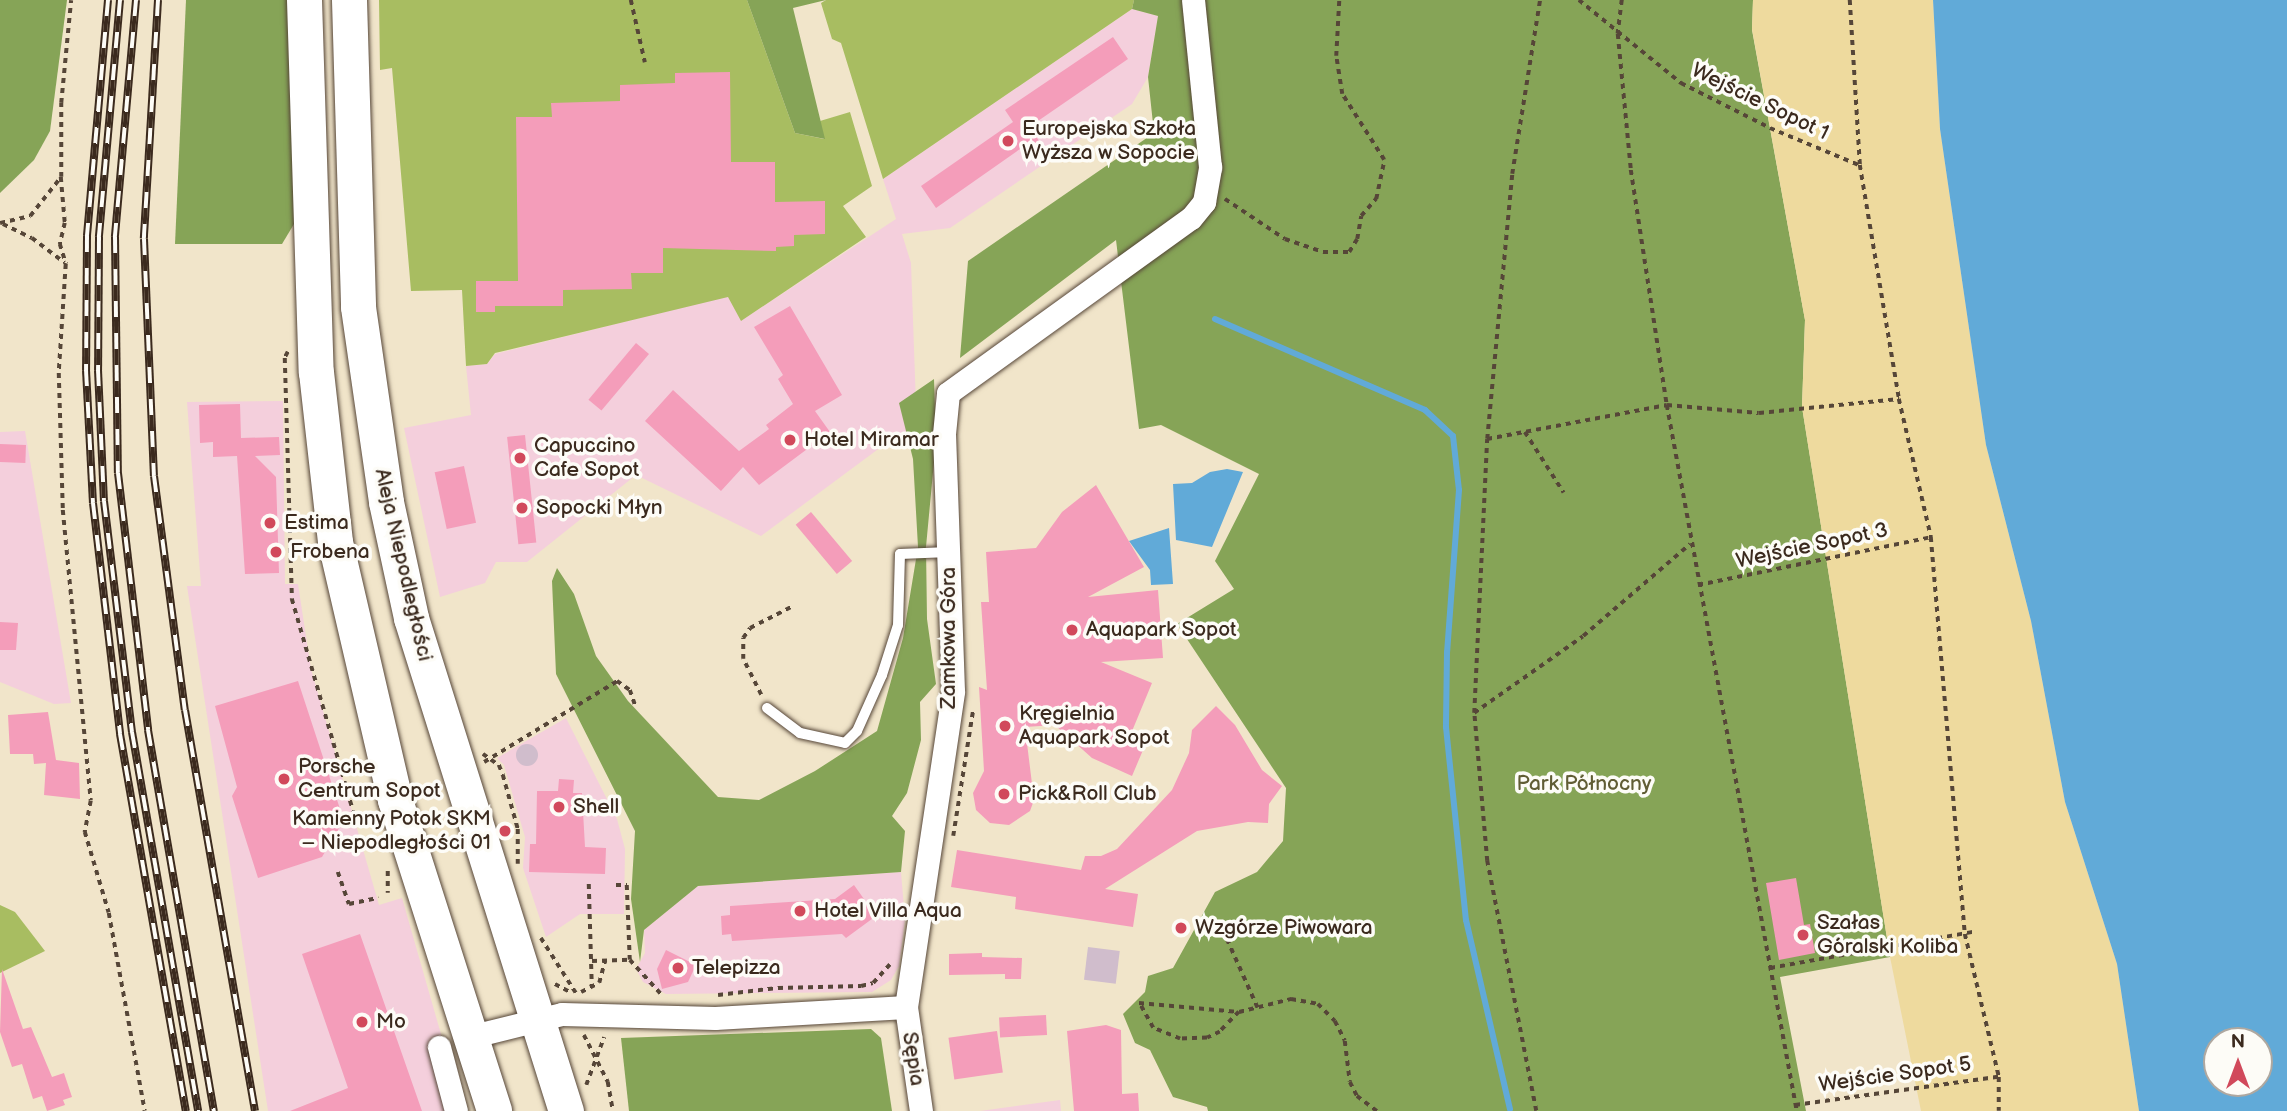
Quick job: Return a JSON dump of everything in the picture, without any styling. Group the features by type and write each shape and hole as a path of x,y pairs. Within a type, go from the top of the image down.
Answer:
{"main road":[{"path":"304,0 316,372 335,542 454,1042 494,1111"},
{"name":"Aleja Niepodległości","path":"349,0 358,307 386,502 415,631 566,1111"}],"street":[{"path":"1193,0 1209,188"},
{"name":"Zamkowa Góra","path":"905,1007 954,691 944,434 948,393 1191,218 1209,188"},
{"path":"456,1111 454,1042 578,1003 715,1018 905,1007"},
{"name":"Sępia","path":"905,1007 921,1111"}],"lane":[{"path":"767,708 800,733 845,743 857,731 867,709 898,625 900,554 948,552"}],"path":[{"path":"71,0 61,103 61,177 65,223 60,244 65,264 59,373 63,510 91,801 85,832 109,913 145,1111"},
{"path":"631,0 645,62"},
{"path":"1209,188 1285,239 1323,252 1349,251 1362,216 1376,199 1384,160 1342,94 1336,56 1339,0"},
{"path":"1536,1111 1487,861 1474,713 1487,439 1512,174 1540,0"},
{"name":"Wejście Sopot 1","path":"1580,0 1618,34 1681,83 1770,128 1860,165"},
{"path":"1850,0 1860,165 1899,399 1931,537 1965,934 1999,1077 1999,1111"},
{"path":"1622,1 1618,34 1632,170 1667,405 1795,1111"},
{"path":"1,223 30,216 61,177"},
{"path":"1,223 32,238 65,264"},
{"path":"290,352 285,352 285,358 293,606 356,824 383,818"},
{"path":"1487,439 1667,405 1759,412 1899,399"},
{"path":"1525,432 1564,493"},
{"name":"Wejście Sopot 3","path":"1698,585 1931,537"},
{"path":"1474,713 1583,636 1691,544"},
{"path":"767,708 743,659 743,638 750,628 792,607"},
{"path":"479,765 617,681 630,690 636,707"},
{"path":"478,752 490,758 503,775 518,830 517,873"},
{"path":"338,872 349,904 378,898"},
{"path":"589,884 592,987"},
{"path":"616,884 627,884 630,960 653,988 673,1000"},
{"path":"1219,921 1258,1008"},
{"path":"1770,968 1973,932"},
{"path":"541,940 578,1003 587,1044 608,1082 612,1111"},
{"path":"707,998 764,989 873,983 884,973 894,952"},
{"path":"592,961 630,960"},
{"path":"578,1003 599,983 605,961"},
{"path":"554,984 578,1003"},
{"path":"1239,1012 1220,1032 1208,1038 1180,1039 1153,1028 1139,1003 1228,1012 1239,1012 1291,999 1318,1004 1335,1021 1345,1041 1350,1082 1357,1096 1377,1111"},
{"path":"584,1063 593,1060"},
{"name":"Wejście Sopot 5","path":"1795,1105 1999,1077"}],"shaded area":[{"path":"1132,9 1158,16 1148,77 1132,104 950,228 902,234 911,263 917,434 881,447 761,536 636,475 527,562 496,562 485,583 440,597 404,428 471,415 466,366 487,364 495,354 728,296 742,320 896,219 883,179"},
{"path":"283,401 285,584 298,584 311,669 379,905 402,898 463,1111 268,1111 187,586 201,586 187,402"},
{"path":"25,431 71,703 54,704 0,682 0,432"},
{"path":"566,718 617,819 625,849 624,914 580,914 546,937 523,868 525,837 504,765 497,758"},
{"path":"527,744 535,747 538,755 535,763 527,766 519,763 516,755 519,747"},
{"path":"901,872 905,920 899,966 891,980 872,992 666,994 643,982 636,969 645,953 644,930 698,886"},
{"path":"1088,947 1120,951 1116,984 1084,980"},
{"path":"1060,1100 1061,1111 980,1111"}],"green space":[{"path":"0,0 67,0 50,131 34,160 0,193"},
{"path":"186,0 288,0 297,219 282,244 175,244"},
{"path":"379,0 747,0 795,133 824,139 820,121 850,112 872,186 843,206 866,237 741,321 728,297 495,353 487,364 466,366 462,290 411,291 392,68 380,70"},
{"path":"747,0 826,0 793,8 825,139 795,133"},
{"path":"826,0 1134,0 1132,9 883,179 841,43 832,39 821,3"},
{"name":"Park Północny","path":"1134,0 1753,0 1752,30 1805,320 1802,407 1890,957 1780,977 1806,1111 1208,1111 1207,1107 1173,1097 1150,1050 1135,1043 1123,1014 1145,992 1148,976 1173,968 1215,892 1257,872 1283,841 1286,788 1177,624 1234,589 1215,561 1259,474 1161,425 1139,429 1116,240 960,358 968,261 1154,133 1148,77 1158,16 1132,9"},
{"path":"934,379 936,440 926,547 927,619 936,684 920,702 921,740 907,793 892,816 905,831 901,872 698,886 644,930 640,962 631,899 635,831 556,674 552,581 557,568 574,594 596,656 628,701 718,797 759,800 815,771 877,731 903,638 918,547 913,459 899,403"},
{"path":"0,905 15,912 45,951 0,973"},
{"path":"871,1029 881,1038 892,1111 629,1111 621,1038"}],"sand":[{"path":"1753,0 1933,0 1940,129 1986,445 2031,621 2065,802 2117,964 2139,1111 1921,1111 1890,957 1802,407 1805,320 1752,29"}],"water":[{"path":"1933,0 2287,0 2287,1111 2139,1111 2117,964 2065,802 2031,621 1986,445 1940,129"},
{"path":"1227,469 1243,472 1212,547 1176,540 1173,484 1192,483 1210,472"},
{"path":"1169,528 1173,584 1151,585 1150,570 1129,541"}],"building":[{"path":"1113,37 1128,59 1035,123 1043,134 1037,138 1044,148 1028,159 1020,149 936,208 921,186 1013,122 1005,110"},
{"path":"730,72 731,162 775,162 775,202 825,201 825,234 794,235 794,246 776,247 776,251 663,248 663,273 631,273 632,289 563,290 563,306 495,306 495,312 476,312 476,281 518,281 516,117 552,117 551,103 620,101 620,85 675,83 675,73"},
{"path":"790,306 842,395 815,411 830,432 759,485 743,467 721,491 645,421 673,390 739,451 769,429 766,425 793,404 778,379 783,375 754,327"},
{"path":"636,343 649,354 601,411 588,400"},
{"path":"240,404 241,438 279,437 280,455 255,456 276,477 279,573 245,574 237,456 213,457 213,442 200,443 199,405"},
{"path":"525,435 536,542 518,544 507,437"},
{"path":"0,444 26,445 25,463 0,462"},
{"path":"464,466 476,523 447,529 435,472"},
{"name":"Aquapark Sopot","path":"1096,485 1144,567 1088,597 1158,590 1163,658 1101,662 1152,683 1130,736 1146,743 1132,776 1092,758 1055,725 1025,727 1034,800 1030,811 1009,825 990,823 976,810 973,793 984,771 979,687 987,690 981,602 989,602 986,552 1036,548 1062,512"},
{"path":"811,512 852,561 837,574 796,525"},
{"path":"0,622 18,623 16,650 0,650"},
{"name":"Porsche Centrum Sopot","path":"298,681 341,812 341,825 322,857 258,878 232,796 237,787 215,706"},
{"path":"1216,706 1235,725 1262,770 1282,786 1269,804 1268,823 1248,822 1197,831 1105,889 1138,894 1133,927 1015,909 1016,897 951,887 957,850 1081,870 1085,856 1101,856 1117,849 1172,790 1189,753 1192,730"},
{"path":"48,712 56,760 79,763 80,799 44,795 46,763 34,764 33,754 10,754 8,715"},
{"path":"559,779 574,780 573,793 582,793 585,847 606,848 605,874 529,872 530,844 536,844 537,791 558,791"},
{"path":"1796,878 1804,925 1810,924 1815,953 1779,960 1766,883"},
{"name":"Hotel Villa Aqua","path":"854,885 876,916 846,938 842,934 732,941 731,934 722,935 721,916 730,915 730,906 835,899"},
{"path":"360,934 422,1111 290,1111 348,1088 302,954"},
{"name":"Telepizza","path":"666,950 696,965 688,982 662,989 657,969"},
{"path":"982,953 982,957 1022,958 1021,979 1005,979 1005,974 949,975 949,954"},
{"path":"2,969 23,1029 31,1027 52,1077 64,1073 72,1097 63,1100 65,1105 47,1111 42,1096 33,1099 22,1064 12,1067 0,1032"},
{"path":"1046,1015 1047,1035 1000,1037 999,1017"},
{"path":"1106,1025 1121,1030 1122,1094 1138,1093 1139,1111 1074,1111 1067,1031"},
{"path":"997,1031 1003,1073 954,1079 948,1038"}],"waterway":[{"path":"1215,319 1425,410 1453,436 1459,490 1447,652 1446,727 1466,920 1510,1109"}],"railway":[{"path":"108,0 87,236 86,370 93,503 120,734 186,1111"},
{"path":"120,0 99,237 98,370 104,501 132,732 198,1111"},
{"path":"136,0 115,237 118,473 148,730 214,1111"},
{"path":"158,0 144,239 154,476 185,710 255,1111"}],"place":[{"name":"Europejska Szkoła Wyższa w Sopocie","path":"1008,141"},
{"name":"Hotel Miramar","path":"790,440"},
{"name":"Capuccino Cafe Sopot","path":"520,458"},
{"name":"Sopocki Młyn","path":"522,508"},
{"name":"Estima","path":"270,523"},
{"name":"Frobena","path":"276,552"},
{"name":"Aquapark Sopot","path":"1072,630"},
{"name":"Kręgielnia Aquapark Sopot","path":"1005,726"},
{"name":"Porsche Centrum Sopot","path":"284,779"},
{"name":"Pick&Roll Club","path":"1004,794"},
{"name":"Shell","path":"559,807"},
{"name":"Kamienny Potok SKM – Niepodległości 01","path":"505,831"},
{"name":"Hotel Villa Aqua","path":"800,911"},
{"name":"Wzgórze Piwowara","path":"1181,928"},
{"name":"Szałas Góralski Koliba","path":"1803,935"},
{"name":"Telepizza","path":"678,968"},
{"name":"Mo","path":"362,1022"}]}
